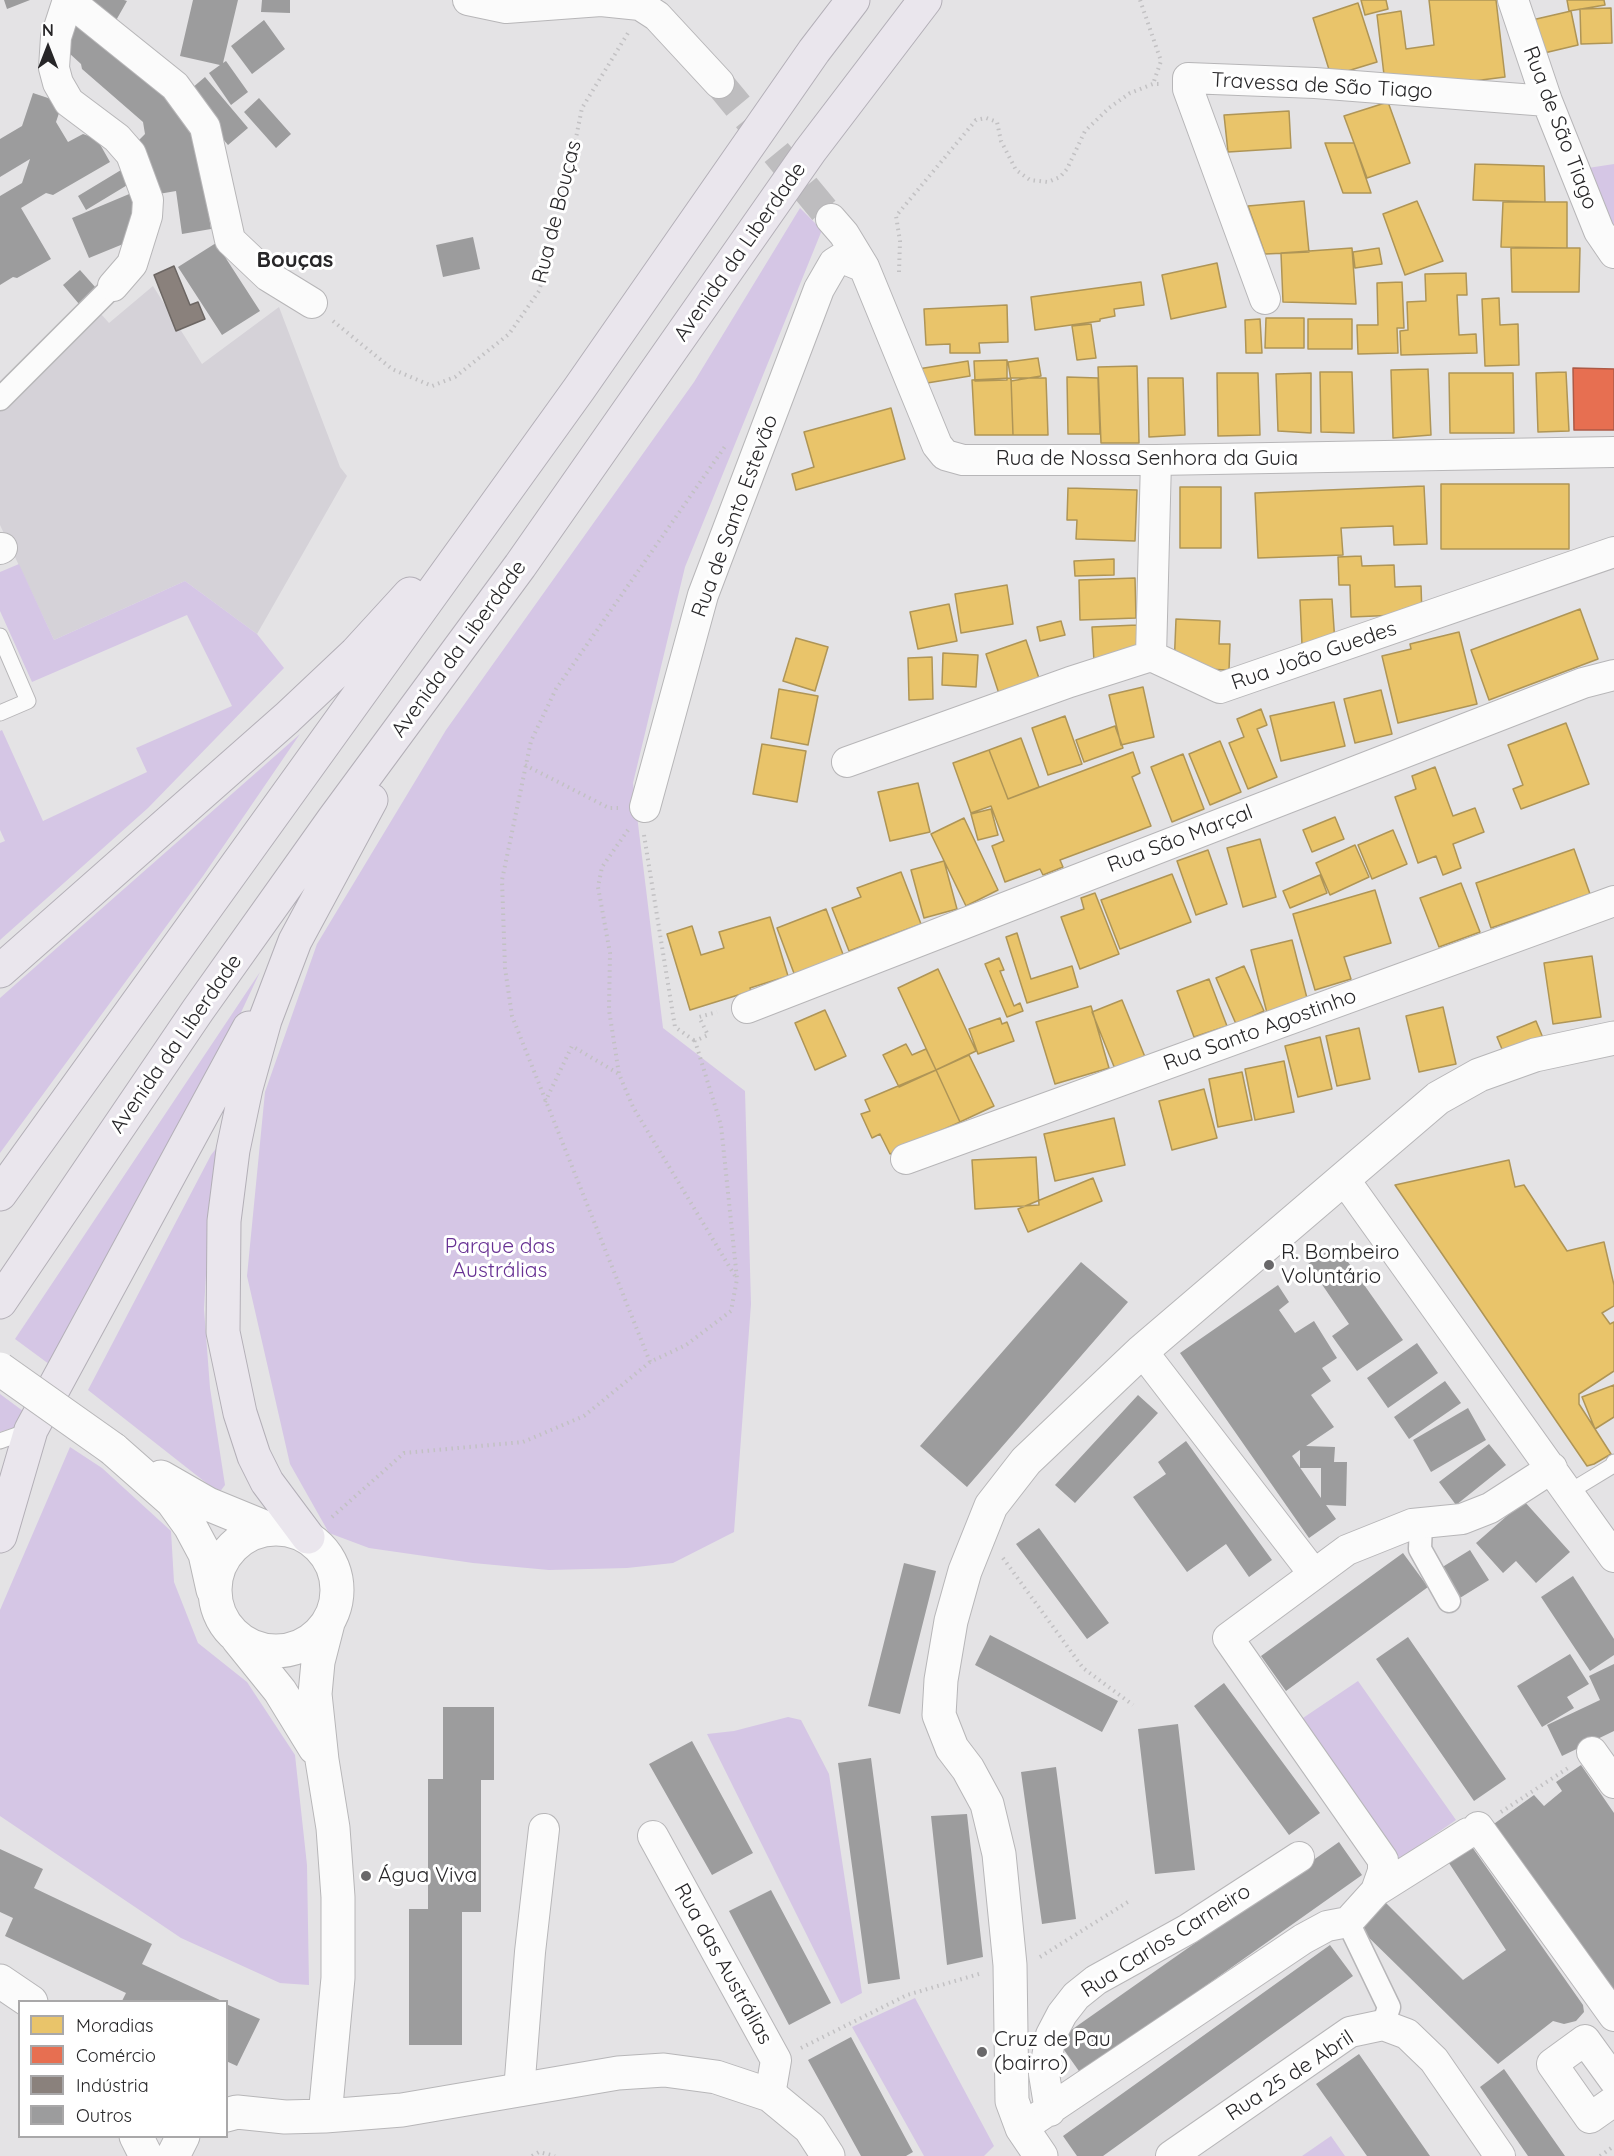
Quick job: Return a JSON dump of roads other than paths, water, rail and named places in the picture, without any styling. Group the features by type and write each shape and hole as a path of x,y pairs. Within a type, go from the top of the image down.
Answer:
{"highway":[{"path":"0,1194 579,389 814,51 853,0"},
{"name":"Avenida da Liberdade","path":"0,1302 205,1001 333,820 490,609 810,151 925,0"},
{"path":"0,971 278,726 356,653 399,607 513,466 579,389"},
{"path":"0,1536 31,1430 350,837 490,609"},
{"path":"295,940 265,1020 246,1088 233,1150 224,1221 223,1332 232,1380 254,1456 282,1505 308,1537"}],"street":[{"path":"0,399 114,286 132,264 147,216 148,200 131,154 117,138 69,102 57,83 54,68 56,37 68,0 175,86 205,127 230,240 268,276 312,303"},
{"path":"468,0 506,8 620,2 640,5 657,16 719,83"},
{"name":"Rua de São Tiago","path":"1513,0 1547,101 1599,231 1614,253"},
{"name":"Travessa de São Tiago","path":"1265,299 1188,87 1188,78 1315,83 1547,101"},
{"name":"Rua de Nossa Senhora da Guia","path":"831,219 844,234 864,267 937,445 945,455 963,460 1156,460 1614,453"},
{"name":"Rua de Santo Estevão","path":"645,807 703,595 819,289 834,263 842,258 864,267"},
{"path":"847,762 1070,682 1151,657 1156,460"},
{"name":"Rua João Guedes","path":"1151,657 1220,688 1614,552"},
{"name":"Rua São Marçal","path":"747,1008 1582,683 1614,675"},
{"name":"Rua Santo Agostinho","path":"906,1159 1614,901"},
{"path":"1041,2156 1022,2128 1012,2101 1010,1965 999,1854 987,1804 968,1769 952,1749 939,1715 941,1680 951,1621 965,1571 991,1506 1026,1461 1142,1351 1438,1098 1479,1076 1535,1055 1614,1038"},
{"path":"1344,1179 1614,1557"},
{"path":"1142,1351 1314,1574"},
{"path":"0,1369 113,1449 207,1504 269,1528 289,1530 308,1537 321,1548 332,1563 337,1580 337,1598 318,1662 315,1694 322,1760 333,1828 338,1897 339,1978 325,2116"},
{"path":"113,1449 172,1501 190,1526 205,1554 214,1596 222,1619 286,1700 322,1760"},
{"path":"1376,1892 1383,1870 1383,1860 1228,1638 1347,1550 1381,1535 1421,1523 1462,1519 1490,1508 1552,1468"},
{"path":"1421,1523 1420,1548 1449,1601"},
{"path":"214,1596 215,1578 222,1559 234,1544 250,1533 269,1528"},
{"path":"237,1638 255,1648 276,1652 296,1648 314,1638 328,1623"},
{"path":"1592,1752 1614,1783"},
{"path":"519,2091 530,1952 544,1829"},
{"path":"1022,2128 1303,1939 1327,1926 1348,1922 1376,1892 1473,1830 1614,2016"},
{"name":"Rua das Austrálias","path":"653,1836 776,2060 770,2095"},
{"name":"Rua Carlos Carneiro","path":"1050,2111 1044,2074 1051,2035 1062,2013 1076,1996 1096,1980 1188,1929 1299,1857"},
{"path":"1348,1922 1389,2007 1383,2025 1407,2034 1434,2060 1500,2156"},
{"path":"0,1981 29,2000"},
{"name":"Rua 25 de Abril","path":"1171,2156 1350,2032 1383,2025"},
{"path":"1611,2069 1585,2040 1552,2064 1590,2118 1614,2102"},
{"path":"230,2111 285,2117 402,2110 618,2073 664,2070 716,2077 770,2095 810,2127 828,2156"},
{"path":"137,2138 146,2156"},
{"path":"173,2156 182,2138"}],"lane":[{"path":"0,636 28,701 0,713"},
{"path":"0,1441 31,1430"},
{"path":"1569,1492 1612,1466 1614,1462"}],"tunnel":[{"path":"719,83 831,219"}],"place":[{"name":"R. Bombeiro Voluntário","path":"1269,1265"},
{"name":"Água Viva","path":"366,1876"},
{"name":"Cruz de Pau (bairro)","path":"982,2052"}],"district":[{"name":"Bouças","path":"295,260"}],"park label":[{"name":"Parque das Austrálias","path":"500,1259"}]}
